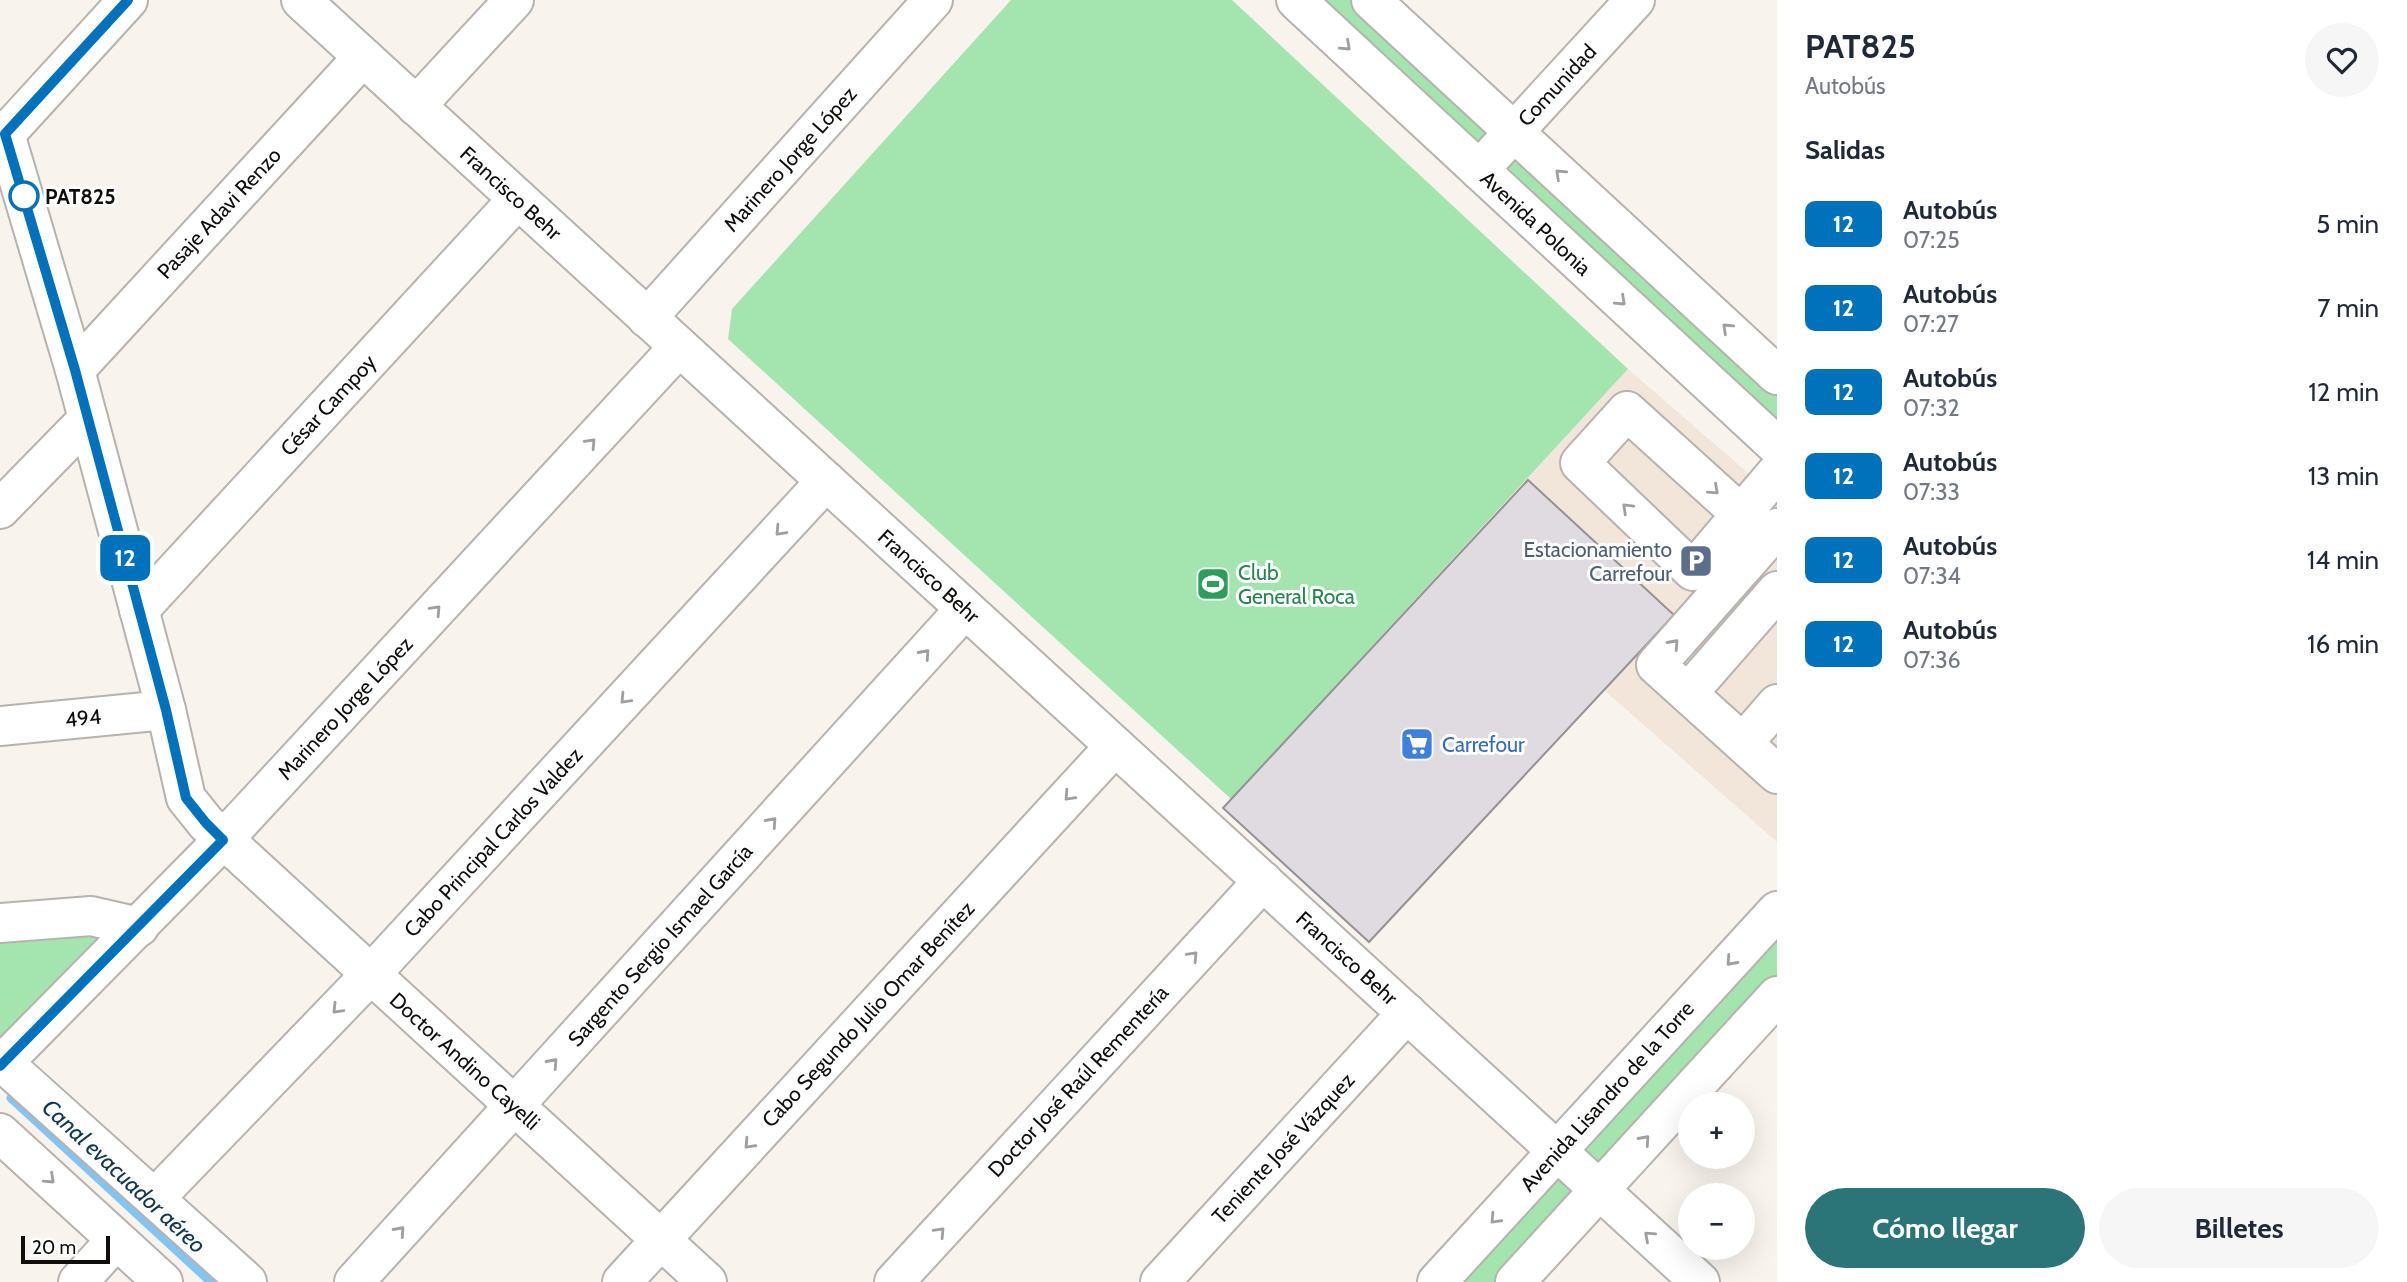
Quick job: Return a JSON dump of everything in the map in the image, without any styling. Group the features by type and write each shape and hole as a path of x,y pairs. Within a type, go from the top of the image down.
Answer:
{"street":[{"path":"7,121 128,0"},
{"name":"Francisco Behr","path":"301,0 1599,1190"},
{"path":"416,106 514,0"},
{"name":"Marinero Jorge López","path":"647,318 933,0"},
{"name":"Avenida Polonia","path":"1296,0 1777,446"},
{"path":"1371,0 1777,375"},
{"name":"Comunidad","path":"1479,170 1635,0"},
{"name":"Pasaje Adavi Renzo","path":"75,370 363,57"},
{"name":"Doctor Andino Cayelli","path":"7,121 166,710 186,798 223,840 707,1282"},
{"name":"César Campoy","path":"139,611 518,199"},
{"name":"Marinero Jorge López","path":"1,1063 223,840 679,347"},
{"path":"0,509 88,419"},
{"path":"1777,472 1765,534 1656,665 1777,774"},
{"name":"Cabo Principal Carlos Valdez","path":"155,1198 371,974 826,481"},
{"path":"1688,693 1777,591"},
{"name":"Sargento Sergio Ismael García","path":"354,1282 965,609"},
{"path":"1743,743 1777,704"},
{"name":"494","path":"0,726 166,710"},
{"name":"Cabo Segundo Julio Omar Benítez","path":"622,1282 1115,746"},
{"name":"Doctor José Raúl Rementería","path":"894,1282 1263,881"},
{"name":"Avenida Lisandro de la Torre","path":"1437,1282 1777,911"},
{"path":"0,923 91,916 139,927"},
{"path":"1515,1282 1777,996"},
{"name":"Teniente José Vázquez","path":"1160,1282 1407,1013"},
{"path":"1,1063 247,1282"},
{"path":"0,1133 163,1282"},
{"path":"1599,1190 1700,1282"},
{"path":"78,1282 116,1240"}],"shaded area":[{"path":"1628,369 1777,498 1777,842 1604,690 1369,942 1223,808"}],"green space":[{"name":"Club General Roca","path":"1011,0 1232,0 1628,369 1231,799 728,339 732,309"},
{"path":"1296,0 1371,0 1777,375 1777,446"},
{"path":"1777,911 1777,996 1689,1092 1678,1092 1678,1104 1515,1282 1437,1282"},
{"path":"0,923 139,927 0,1066"}],"building":[{"name":"Carrefour","path":"1528,480 1674,615 1369,942 1223,808"}],"waterway":[{"name":"Canal evacuador aéreo","path":"11,1098 211,1282"}],"bus line":[{"name":"12","path":"0,1066 223,840 186,798 166,710 75,370 5,134 128,0"}],"place":[{"name":"PAT825","path":"24,196"},
{"name":"Estacionamiento Carrefour","path":"1696,561"},
{"name":"Club General Roca","path":"1213,584"},
{"name":"Carrefour","path":"1417,744"}]}
